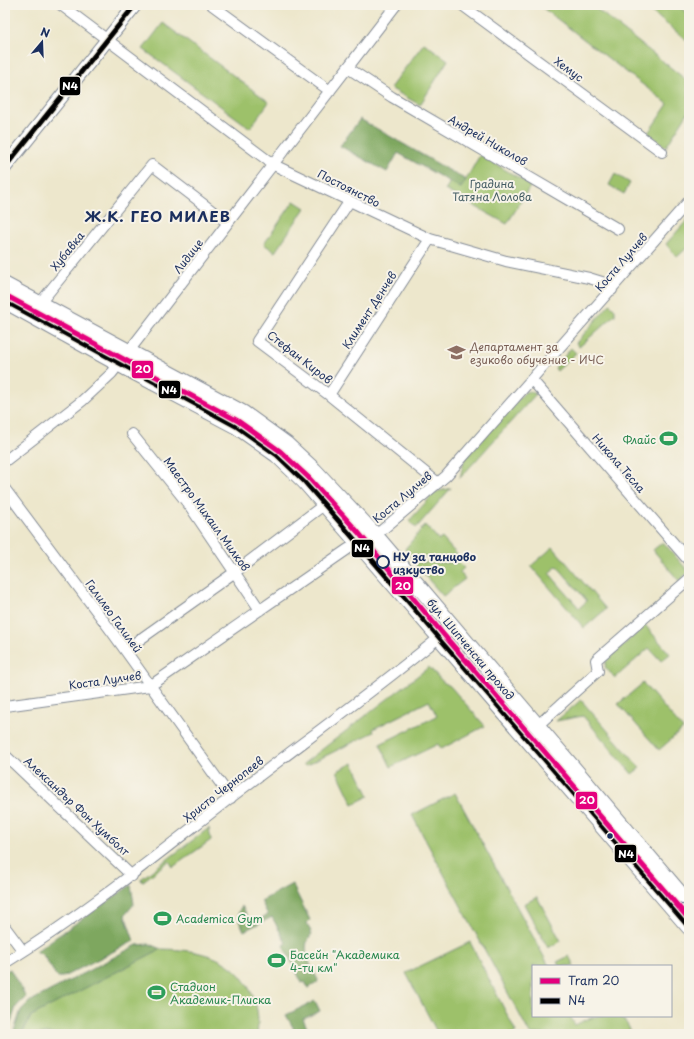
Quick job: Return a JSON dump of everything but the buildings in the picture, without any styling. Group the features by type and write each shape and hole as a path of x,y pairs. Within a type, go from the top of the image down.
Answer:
{"main road":[{"name":"бул. Шипченски проход","path":"5,285 35,309 119,364 236,426 277,455 325,504 439,638 687,920"},
{"name":"бул. Шипченски проход","path":"5,301 35,309 128,352 243,413 286,444 314,470 375,535 689,904"}],"street":[{"name":"Постоянство","path":"61,5 274,165 430,239 506,261 589,278 602,282 612,290"},
{"path":"5,167 135,5"},
{"path":"212,5 330,91"},
{"name":"Лидице","path":"5,461 82,401 112,373 396,5"},
{"name":"Хемус","path":"462,5 662,152"},
{"name":"Андрей Николов","path":"348,68 392,97 618,229"},
{"name":"Хубавка","path":"35,309 152,165 228,223"},
{"name":"Коста Лулчев","path":"5,706 150,686 348,549 375,535 388,526 438,483 532,380 689,201"},
{"name":"Стефан Киров","path":"350,202 257,341 329,395 438,483"},
{"name":"Климент Денчев","path":"329,395 430,239"},
{"name":"Никола Тесла","path":"532,380 689,561"},
{"name":"Маестро Михаил Милков","path":"132,434 186,501 260,610"},
{"name":"Галилео Галилей","path":"5,490 125,650 231,798"},
{"path":"125,650 235,572 325,504"},
{"path":"537,726 598,671 596,660 689,579"},
{"name":"Христо Чернопеев","path":"5,963 132,876 439,638 452,626"},
{"name":"Александър Фон Хумболт","path":"5,755 132,876"},
{"path":"5,927 23,951"}],"green space":[{"path":"539,5 595,5 594,7 689,82 689,111 666,147 648,133 668,104"},
{"path":"643,5 675,5 689,13 689,42"},
{"path":"163,23 269,102 250,128 143,49"},
{"path":"424,43 448,60 420,105 390,88"},
{"path":"360,119 466,180 461,188 398,153 387,172 340,146"},
{"name":"Градина Татяна Лолова","path":"480,155 531,185 507,224 445,190 450,182 461,188"},
{"path":"615,174 630,183 624,194 609,185"},
{"path":"294,201 305,208 275,252 264,244"},
{"path":"689,218 689,246 677,257 666,244"},
{"path":"610,304 615,309 615,315 579,347 576,343"},
{"path":"571,348 576,353 557,371 555,368"},
{"path":"530,391 536,394 460,478 464,460 525,392"},
{"path":"451,488 416,528 409,521 435,492"},
{"path":"425,525 439,540 442,538 460,558 411,557 405,549"},
{"path":"663,542 689,572 679,581 653,550"},
{"path":"553,547 606,609 584,628 531,566","holes":["557,566 587,601 579,608 549,573"]},
{"path":"413,562 459,563 464,568 460,572 465,579 443,596"},
{"path":"645,625 670,654 661,661 649,648 615,678 605,667 606,661"},
{"path":"429,667 443,682 450,686 485,726 441,749 438,744 391,767 380,744 437,716 429,701 373,729 374,732 305,766 303,764"},
{"path":"643,683 683,729 659,750 618,704"},
{"path":"581,700 640,768 632,774 583,716 556,721"},
{"path":"353,763 369,796 353,804 337,771"},
{"path":"455,793 548,965 532,965 532,1017 571,1017 575,1025 593,1017 620,1017 633,1034 530,1034 412,815"},
{"path":"209,828 211,840 173,867 169,861 142,882 141,879"},
{"path":"292,884 310,920 307,923 312,934 308,939 306,951 318,980 317,983 308,988 305,982 302,983 283,945 286,943 272,917 244,931 239,918 239,912 242,906 251,923 268,915 261,901"},
{"path":"131,885 134,904 125,915 134,941 63,977 57,977 43,955 36,951"},
{"path":"537,897 561,941 548,948 524,904"},
{"path":"470,942 516,1032 513,1034 438,1034 406,973"},
{"path":"149,944 161,949 31,1016 22,1034 13,1034 21,1010 29,1002 137,945"},
{"name":"Стадион Академик-Плиска","path":"154,949 197,952 222,961 233,969 243,979 255,1002 258,1023 257,1034 22,1034 31,1016"},
{"path":"569,956 574,965 558,965 557,962"},
{"path":"10,969 26,997 16,1007 7,1034 5,1034 5,972"},
{"path":"315,1001 320,1011 303,1019 310,1034 285,1034 294,1029 286,1015"}],"tram line":[{"name":"20","path":"5,295 238,421 280,451 308,477 358,532 443,634 689,919"},
{"path":"670,897 689,908"}],"transit line":[{"name":"N4","path":"5,167 135,5"},
{"name":"N4","path":"5,301 236,426 277,455 305,482 689,927"}],"place":[{"name":"Департамент за езиково обучение - ИЧС","path":"457,352"},
{"name":"Флайс","path":"669,439"},
{"name":"НУ за танцово изкуство","path":"383,562"},
{"name":"Academica Gym","path":"163,918"},
{"name":"Басейн \"Академика 4-ти км\"","path":"277,960"},
{"name":"Стадион Академик-Плиска","path":"157,992"}],"district":[{"name":"Ж.К. ГЕО МИЛЕВ","path":"158,215"}]}
